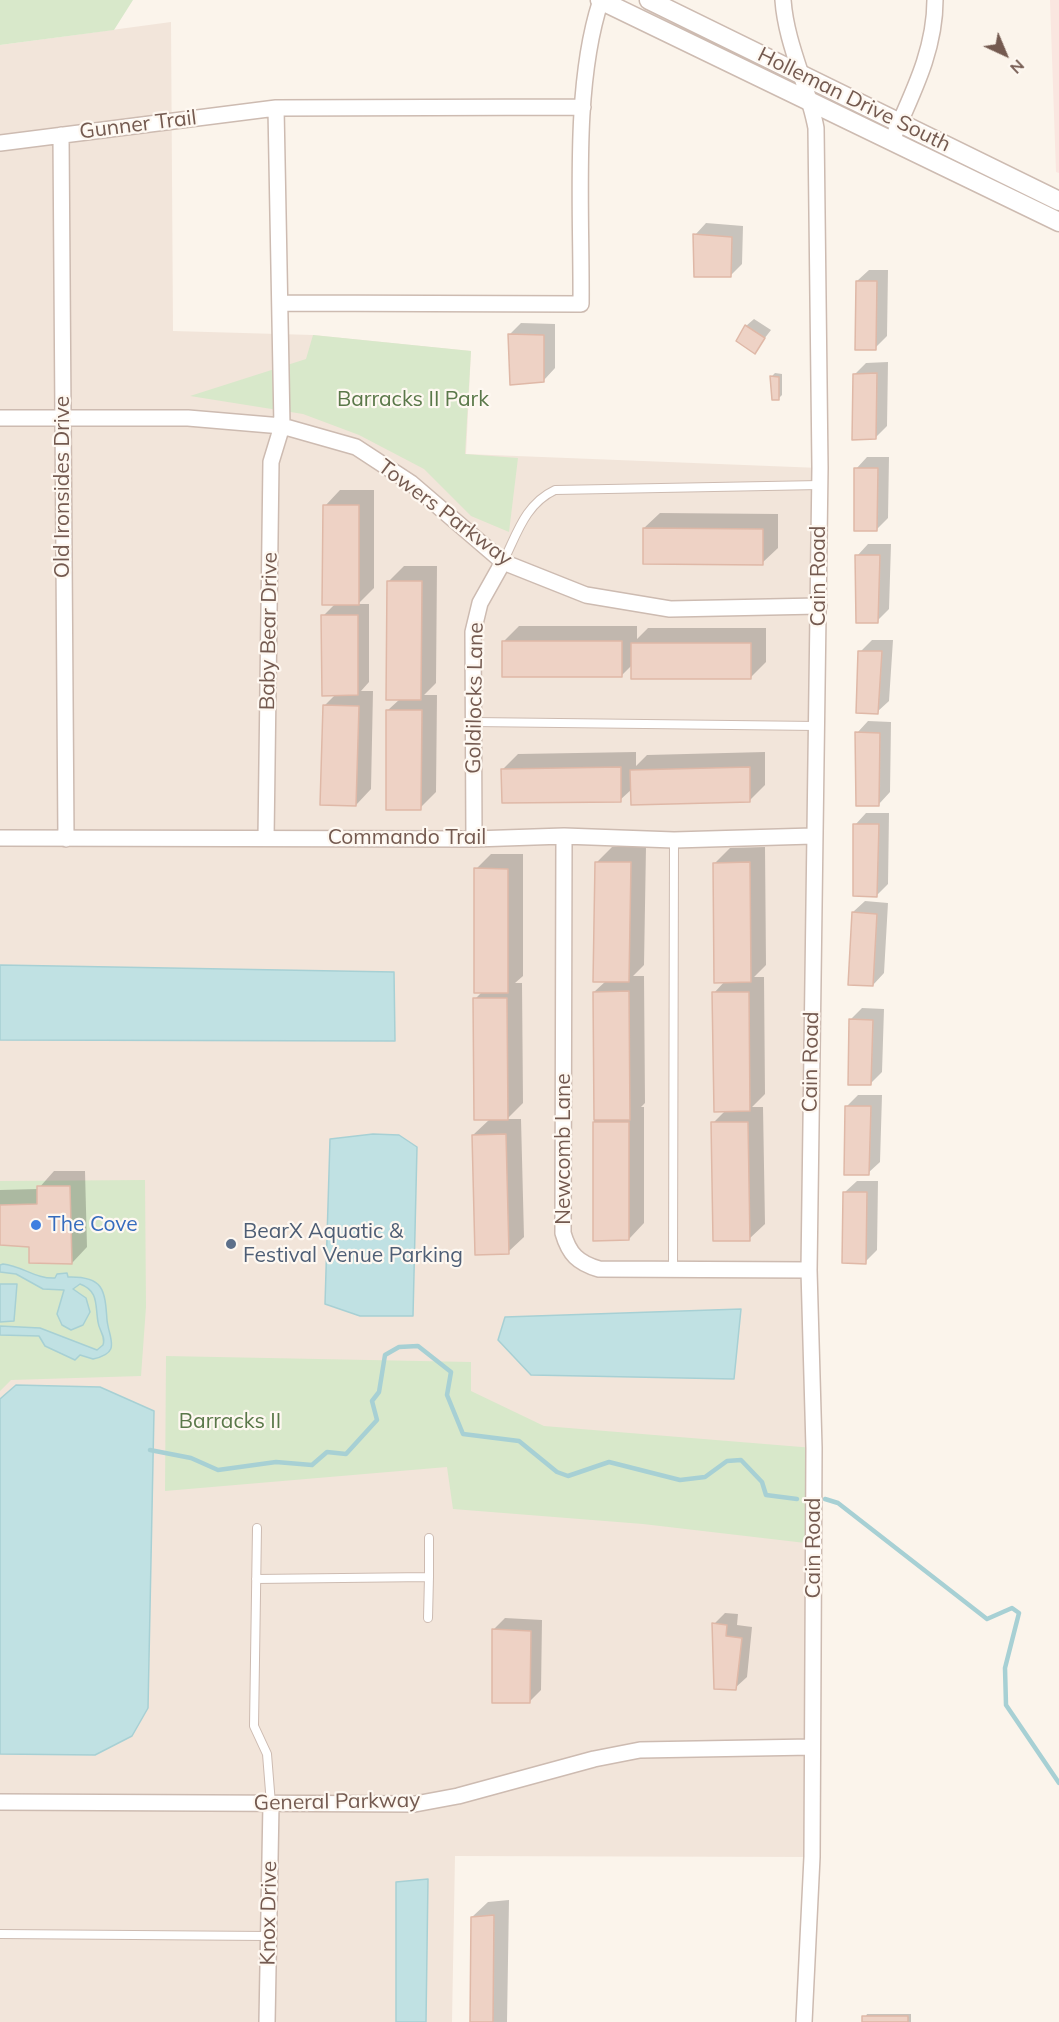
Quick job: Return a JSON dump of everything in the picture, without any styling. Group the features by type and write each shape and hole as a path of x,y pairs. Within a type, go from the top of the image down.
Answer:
{"street":[{"path":"280,303 581,304 583,107 594,21 601,0 1059,222"},
{"name":"Holleman Drive South","path":"649,0 1059,201"},
{"name":"Cain Road","path":"783,0 794,52 811,102 816,128 820,485 818,726 813,836 809,1270 814,1448 812,1857 804,2022"},
{"path":"892,140 918,83 935,26 935,0"},
{"name":"Gunner Trail","path":"0,143 276,108 583,107"},
{"name":"Baby Bear Drive","path":"266,838 271,462 282,426 276,108"},
{"name":"Old Ironsides Drive","path":"62,135 66,839"},
{"name":"Towers Parkway","path":"0,418 63,420 188,418 282,426 356,447 411,483 503,562 586,595 670,609 819,606"},
{"name":"Goldilocks Lane","path":"474,839 475,617 503,562"},
{"name":"Commando Trail","path":"0,838 474,839 564,836 674,840 813,836"},
{"name":"Newcomb Lane","path":"564,836 563,1233 573,1257 585,1265 599,1269 809,1270"},
{"name":"General Parkway","path":"0,1802 415,1804 458,1796 640,1750 812,1747"},
{"name":"Knox Drive","path":"267,2022 271,1804"}],"lane":[{"path":"503,562 528,510 540,497 555,490 820,485"},
{"path":"473,722 818,726"},
{"path":"673,1269 674,840"},
{"path":"257,1528 254,1726 267,1754 271,1804"},
{"path":"428,1618 429,1538"},
{"path":"256,1579 429,1577"},
{"path":"0,1934 267,1936"}],"shaded area":[{"path":"1050,0 1059,0 1059,173 1056,172"},
{"path":"171,22 173,331 313,335 471,351 466,454 820,468 812,1857 455,1856 452,2022 0,2022 0,45"}],"green space":[{"path":"0,0 133,0 114,30 0,45"},
{"name":"Barracks II Park","path":"313,335 471,351 465,454 518,458 509,532 471,516 424,469 359,435 303,414 190,396 306,359"},
{"path":"145,1180 146,1307 141,1376 11,1380 0,1391 0,1181"},
{"name":"Barracks II","path":"166,1356 471,1362 471,1391 544,1426 814,1448 814,1544 643,1524 453,1509 447,1467 165,1491"}],"water":[{"path":"0,965 394,972 395,1041 0,1040"},
{"path":"373,1134 399,1135 417,1147 413,1316 360,1316 325,1304 330,1139"},
{"path":"0,1265 48,1278 67,1273 68,1277 89,1279 100,1286 105,1300 112,1344 108,1353 93,1359 80,1355 75,1360 45,1346 39,1336 0,1335 0,1326 40,1328 97,1350 104,1342 95,1299 90,1290 80,1284 73,1289 86,1298 90,1312 83,1325 71,1330 62,1325 57,1314 64,1290 43,1289 16,1274 0,1272"},
{"path":"0,1284 17,1284 14,1321 0,1322"},
{"path":"741,1309 734,1379 531,1375 498,1340 505,1317"},
{"path":"16,1385 100,1387 154,1411 148,1708 132,1736 95,1755 0,1754 0,1399"},
{"path":"428,1879 426,2022 396,2022 396,1882"}],"building":[{"path":"693,234 732,237 731,277 694,277"},
{"path":"856,281 877,281 876,350 855,350"},
{"path":"745,325 765,338 755,354 736,341"},
{"path":"508,334 544,335 544,382 510,385"},
{"path":"877,373 876,439 852,440 853,374"},
{"path":"770,376 779,377 779,400 772,400"},
{"path":"854,468 878,468 877,531 854,531"},
{"path":"323,505 359,505 359,605 322,605"},
{"path":"643,528 763,529 763,565 643,564"},
{"path":"855,555 880,555 878,623 856,623"},
{"path":"387,581 422,581 421,700 386,700"},
{"path":"321,615 358,615 358,695 322,696"},
{"path":"502,641 622,641 622,677 502,677"},
{"path":"631,643 751,643 751,679 631,679"},
{"path":"858,651 882,651 878,714 856,713"},
{"path":"323,705 359,706 356,806 320,805"},
{"path":"386,710 422,710 421,810 386,810"},
{"path":"855,732 880,733 879,806 856,806"},
{"path":"621,767 621,802 502,803 501,769"},
{"path":"750,767 750,802 631,805 630,770"},
{"path":"853,824 879,824 877,897 853,896"},
{"path":"595,862 631,862 629,982 593,982"},
{"path":"750,862 751,982 714,983 713,863"},
{"path":"474,868 508,869 508,993 474,993"},
{"path":"852,912 877,914 873,986 848,985"},
{"path":"629,991 630,1120 594,1120 593,992"},
{"path":"712,992 749,992 750,1111 714,1112"},
{"path":"473,998 507,998 508,1120 474,1120"},
{"path":"849,1019 873,1020 871,1085 848,1085"},
{"path":"845,1106 871,1106 869,1175 844,1175"},
{"path":"593,1122 629,1122 629,1240 593,1241"},
{"path":"711,1122 748,1122 750,1241 713,1241"},
{"path":"506,1134 509,1254 475,1255 472,1135"},
{"name":"The Cove","path":"37,1186 70,1186 72,1264 29,1263 29,1247 0,1245 0,1205 37,1204"},
{"path":"843,1192 867,1192 866,1264 842,1263"},
{"path":"712,1623 727,1625 726,1636 742,1638 736,1690 714,1689"},
{"path":"492,1629 531,1631 530,1703 492,1703"},
{"path":"494,1915 493,2022 470,2022 471,1917"},
{"path":"862,2016 908,2016 908,2022 862,2022"}],"waterway":[{"path":"150,1450 191,1458 218,1470 276,1462 312,1465 327,1452 346,1454 377,1420 372,1401 379,1392 385,1355 399,1347 418,1346 451,1372 447,1395 463,1434 519,1441 557,1472 568,1476 609,1462 680,1480 705,1477 727,1461 741,1460 762,1482 766,1495 797,1499"},
{"path":"825,1499 838,1503 987,1619 1012,1608 1019,1613 1005,1668 1006,1705 1059,1783"}],"place":[{"name":"The Cove","path":"36,1225"},
{"name":"BearX Aquatic & Festival Venue Parking","path":"231,1244"}]}
